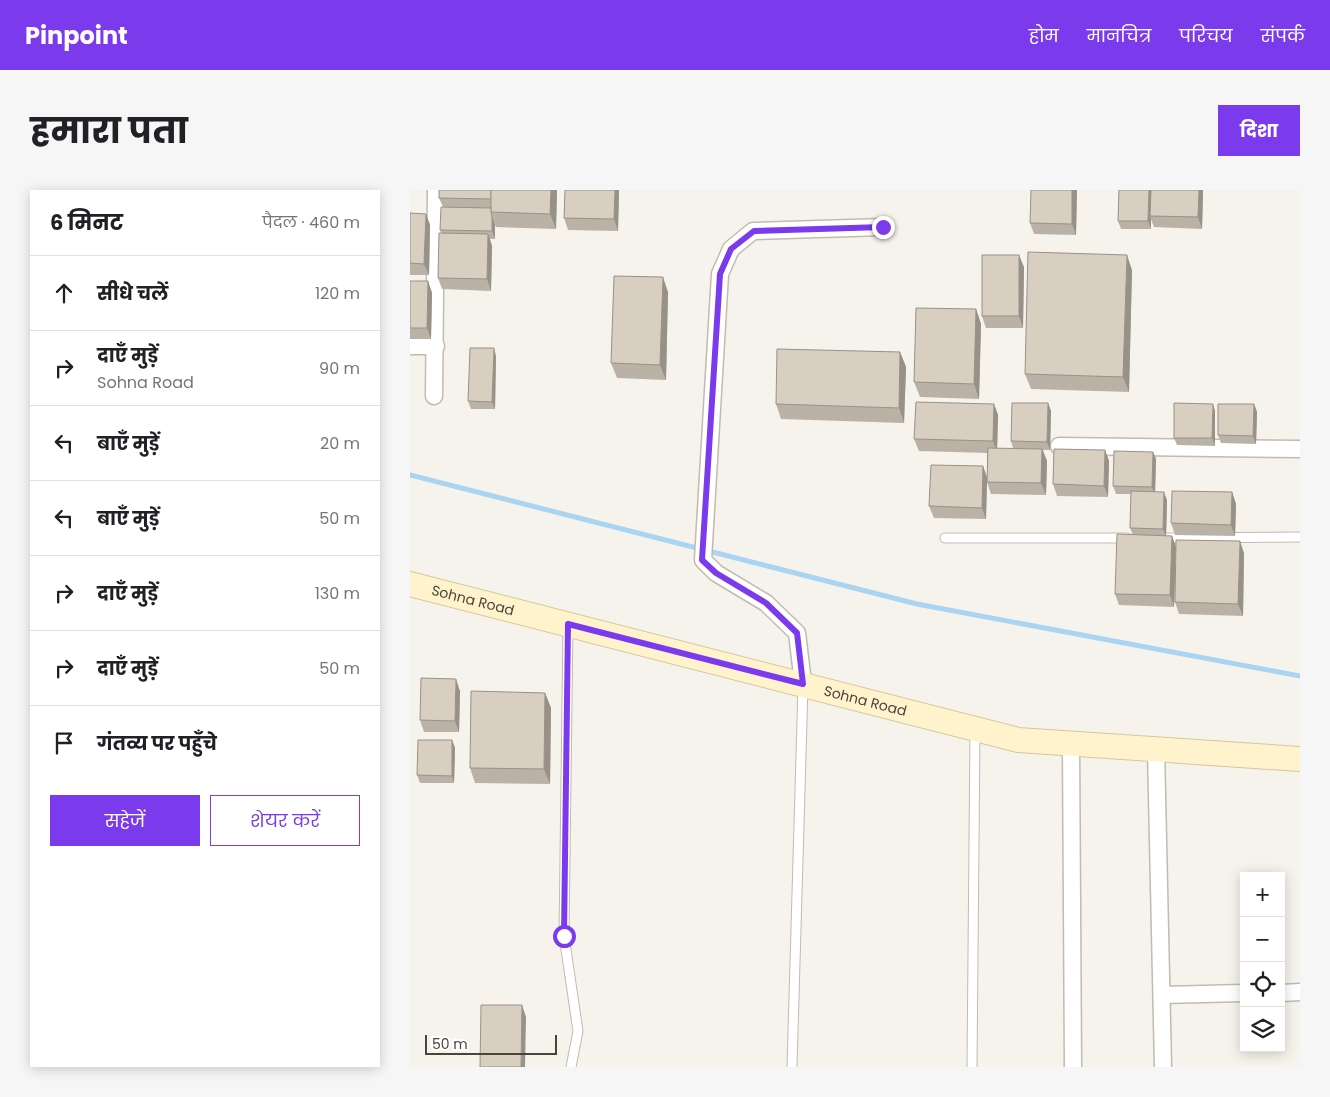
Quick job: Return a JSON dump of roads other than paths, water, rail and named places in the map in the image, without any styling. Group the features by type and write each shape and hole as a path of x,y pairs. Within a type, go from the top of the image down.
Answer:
{"main road":[{"name":"Sohna Road","path":"410,584 1018,740 1300,759"}],"street":[{"path":"434,396 436,346 436,190"},
{"path":"418,220 435,220"},
{"path":"803,684 797,633 766,603 716,573 702,560 720,274 731,249 754,231 883,227"},
{"path":"418,285 435,286"},
{"path":"410,346 436,346"},
{"path":"1059,446 1300,449"},
{"path":"1071,745 1073,1067"},
{"path":"1156,749 1163,1067"},
{"path":"1285,993 1300,992"},
{"path":"1162,995 1240,994"}],"lane":[{"path":"945,538 1300,537"},
{"path":"568,624 564,936 578,1031 571,1067"},
{"path":"792,1067 803,684"},
{"path":"972,1067 975,728"}],"waterway":[{"path":"410,475 917,604 1300,676"}]}
